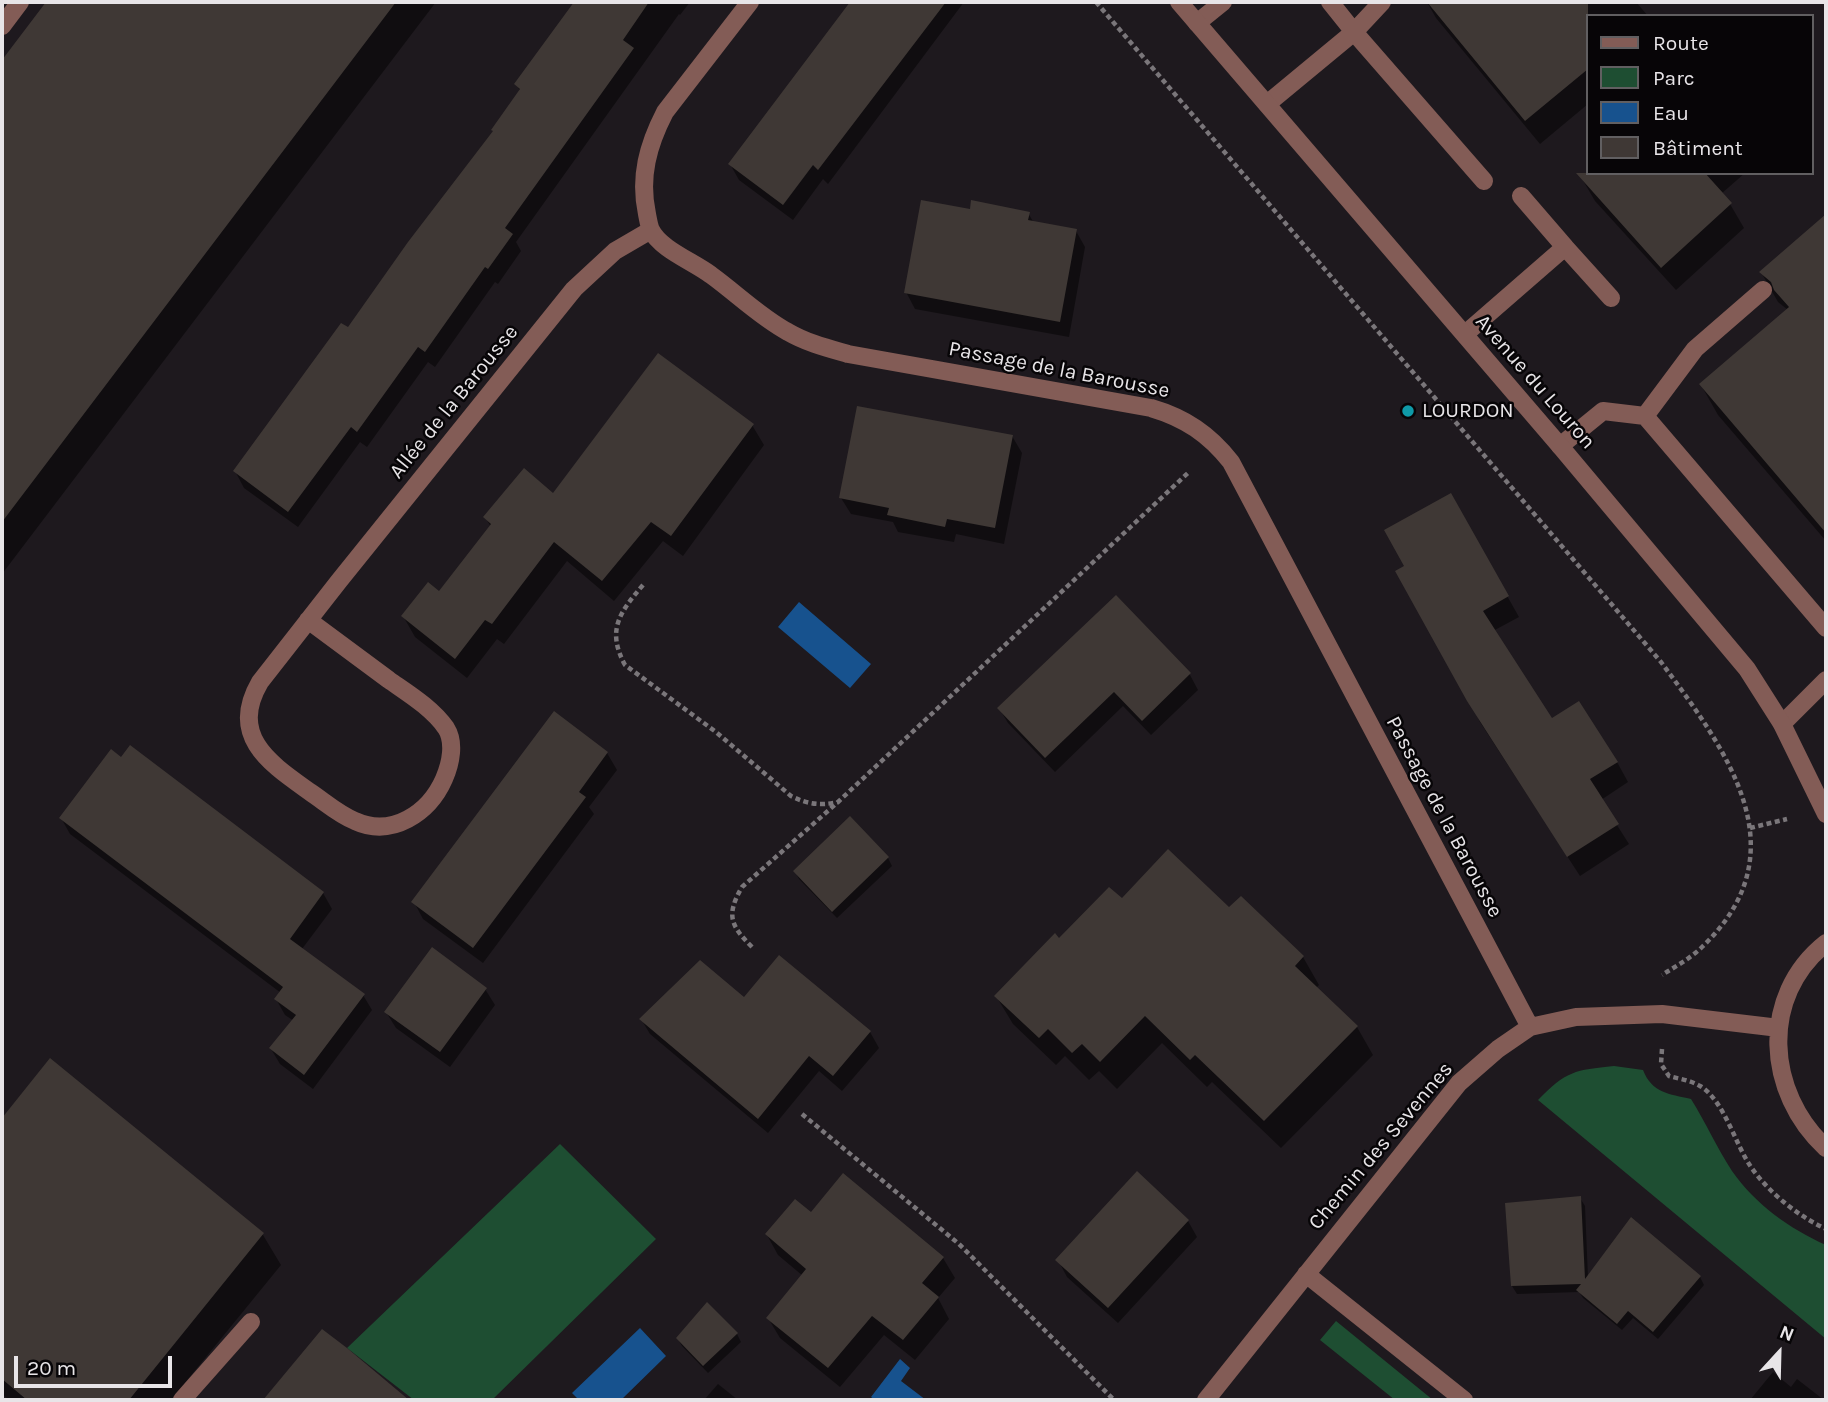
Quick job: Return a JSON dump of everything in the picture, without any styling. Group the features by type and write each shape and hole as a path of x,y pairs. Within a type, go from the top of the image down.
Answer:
{"street":[{"path":"2,26 20,2"},
{"path":"651,230 643,177 645,161 656,129 665,112 750,2"},
{"name":"Avenue du Louron","path":"1179,2 1465,334 1747,669 1782,724 1826,814"},
{"path":"1197,23 1223,2"},
{"path":"1330,2 1484,181"},
{"path":"1266,104 1354,32 1382,2"},
{"path":"1521,196 1611,298"},
{"name":"Passage de la Barousse","path":"651,230 662,243 707,272 785,331 803,340 848,354 1151,408 1186,421 1218,445 1238,474 1530,1027"},
{"name":"Allée de la Barousse","path":"308,620 421,703 446,728 451,739 449,762 442,783 424,807 404,823 375,825 358,822 340,814 272,764 257,746 249,724 255,690 308,620 574,289 615,251 651,230"},
{"path":"1465,334 1565,247"},
{"path":"1645,416 1695,349 1763,290"},
{"path":"1560,446 1603,411 1645,416 1826,628"},
{"path":"1782,724 1826,680"},
{"path":"1826,943 1798,975 1782,1009 1778,1051 1780,1073 1788,1094 1810,1133 1826,1148"},
{"name":"Chemin des Sevennes","path":"1206,1400 1459,1083 1498,1049 1530,1027 1576,1017 1662,1014 1779,1028"},
{"path":"1306,1274 1464,1400"},
{"path":"182,1400 251,1322"}],"path":[{"path":"1096,2 1661,662 1705,722 1746,802 1750,828 1749,859 1743,888 1733,911 1701,949 1660,977 1661,1064 1669,1076 1702,1087 1712,1096 1738,1146 1764,1183 1796,1211 1826,1228"},
{"path":"752,947 736,932 731,915 733,902 742,887 838,802 1218,445"},
{"path":"643,585 624,608 615,628 617,650 625,665 716,732 791,796 805,803 822,805 838,802"},
{"path":"802,1114 959,1244 1114,1400"}],"green space":[{"path":"1614,1066 1643,1070 1656,1088 1691,1099 1732,1171 1751,1194 1787,1223 1826,1245 1826,1339 1538,1100 1556,1083 1572,1074"},
{"path":"560,1144 656,1239 492,1400 414,1400 347,1348"},
{"path":"1336,1321 1433,1400 1395,1400 1320,1340"}],"water":[{"path":"799,602 871,664 850,688 778,627"},
{"path":"640,1328 666,1356 621,1400 579,1400 572,1393"},
{"path":"900,1359 910,1368 901,1381 926,1400 875,1400 871,1397"}],"building":[{"path":"46,2 396,2 2,522 2,60"},
{"path":"574,2 649,2 623,40 634,48 505,228 513,234 488,269 485,267 425,352 418,347 357,432 351,427 288,512 233,471 341,323 348,327 408,242 493,131 491,130 520,89 514,84"},
{"path":"850,2 946,2 818,170 813,165 783,205 728,164"},
{"path":"1427,2 1588,2 1587,70 1525,121"},
{"path":"1576,173 1707,175 1732,203 1661,268"},
{"path":"921,200 970,209 971,200 1030,212 1028,220 1077,229 1060,322 904,293"},
{"path":"1826,214 1826,533 1699,384 1789,307 1774,290 1771,282 1759,272"},
{"path":"658,353 754,424 671,536 651,522 602,581 554,542 492,624 485,620 455,659 401,616 428,582 439,591 491,524 483,517 524,468 553,493"},
{"path":"857,406 1013,435 995,528 947,519 945,527 887,515 889,508 839,498"},
{"path":"1451,493 1509,596 1483,611 1552,718 1579,701 1618,762 1590,779 1619,824 1567,857 1467,701 1395,571 1404,566 1384,530"},
{"path":"1116,595 1191,673 1142,721 1114,692 1045,758 997,708"},
{"path":"554,711 608,752 579,792 586,797 473,948 411,902"},
{"path":"130,745 324,892 290,939 365,994 304,1075 269,1048 296,1015 274,999 283,987 59,818 111,749 121,757"},
{"path":"850,816 889,857 832,912 793,871"},
{"path":"1168,849 1229,907 1241,896 1304,956 1295,966 1358,1026 1264,1121 1195,1055 1190,1060 1145,1016 1100,1062 1082,1044 1072,1053 1048,1029 1039,1038 994,996 1055,933 1059,938 1109,887 1122,898"},
{"path":"432,947 487,988 440,1052 384,1012"},
{"path":"779,955 871,1031 833,1076 809,1056 758,1119 639,1019 700,960 744,997"},
{"path":"50,1058 264,1233 129,1400 27,1400 2,1379 2,1118"},
{"path":"1137,1171 1189,1220 1108,1308 1055,1260"},
{"path":"843,1173 944,1257 922,1283 939,1297 903,1340 872,1316 828,1368 766,1318 806,1269 765,1234 795,1199 811,1212"},
{"path":"1581,1196 1585,1279 1631,1217 1701,1276 1653,1332 1628,1311 1617,1324 1576,1290 1581,1284 1511,1286 1505,1203"},
{"path":"707,1302 738,1333 703,1366 676,1338"},
{"path":"322,1329 347,1348 409,1400 263,1400"}],"place":[{"name":"LOURDON","path":"1408,411"}]}
